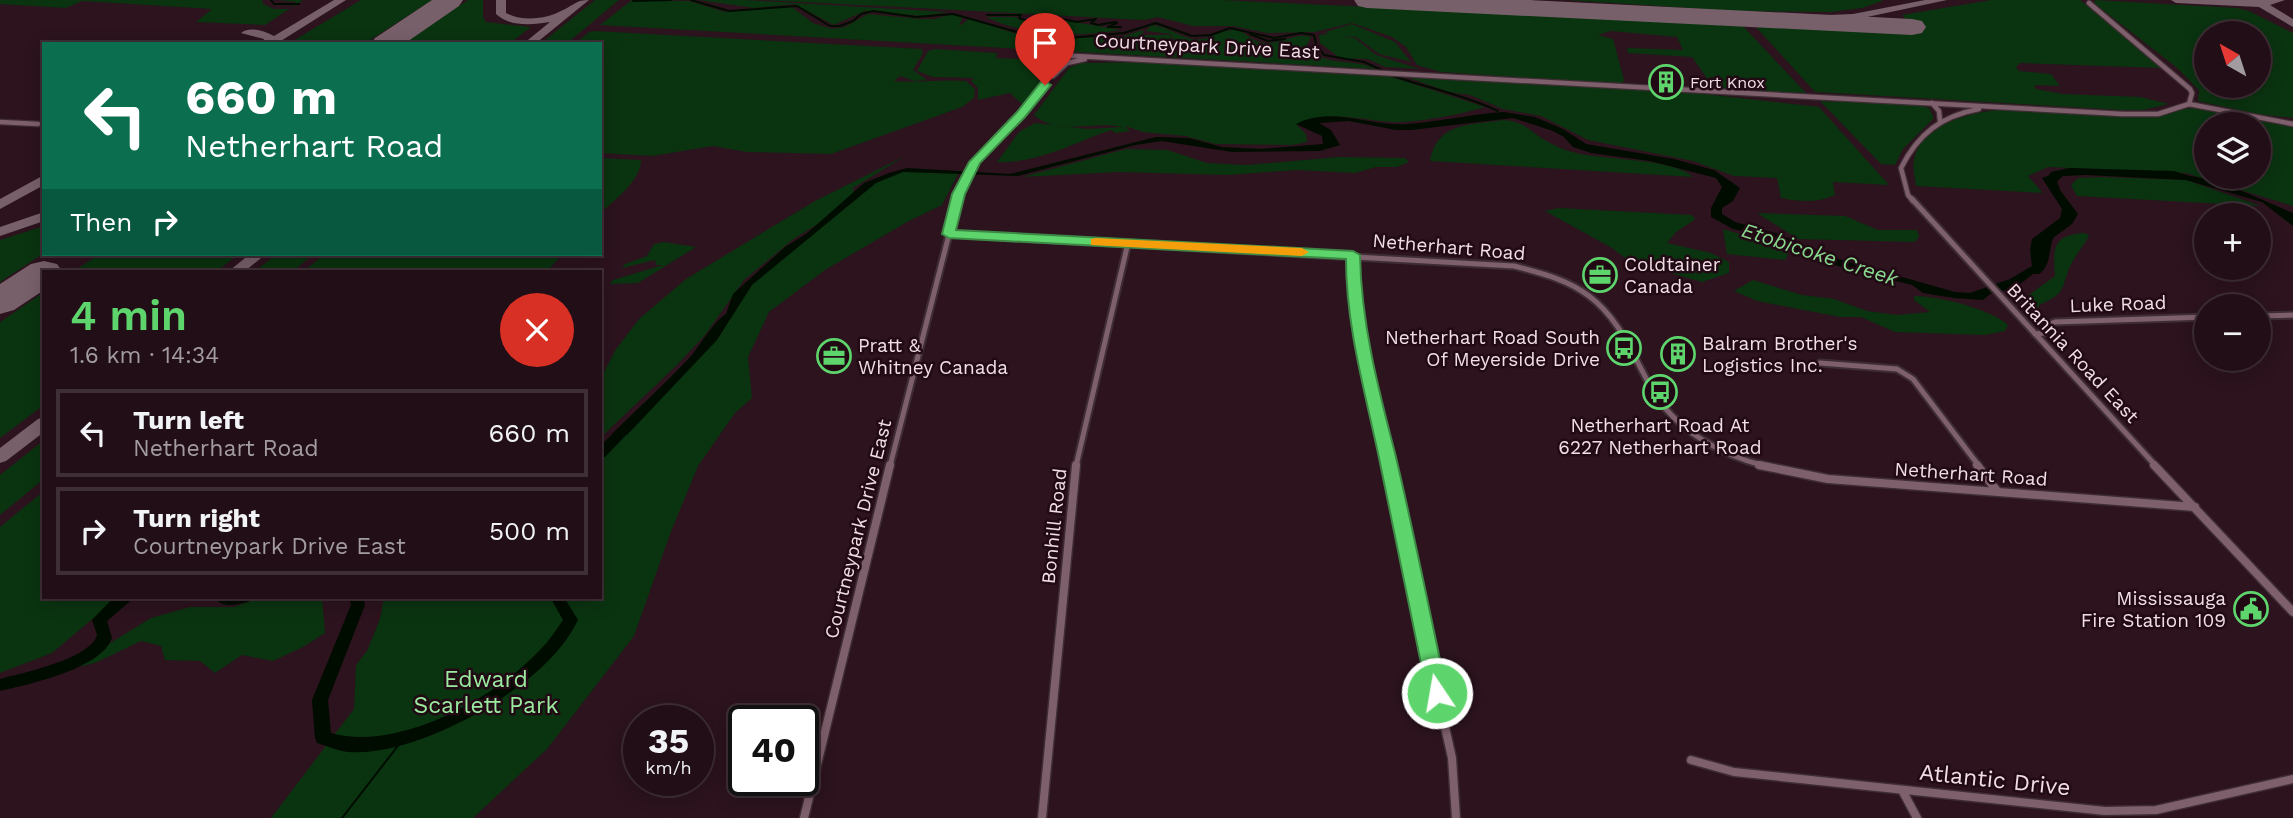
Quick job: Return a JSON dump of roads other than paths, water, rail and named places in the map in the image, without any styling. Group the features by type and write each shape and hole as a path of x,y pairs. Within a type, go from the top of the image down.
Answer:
{"street":[{"path":"2089,3 2186,86 2190,94 2189,104"},
{"name":"Courtneypark Drive East","path":"804,818 846,640 959,194 981,155 1021,115 1051,77 1058,55 2002,107"},
{"path":"1051,77 1063,65 1076,60 1119,58"},
{"path":"1932,103 1939,111 1940,121 1961,112 2002,107 2141,115 2171,112 2189,104 2293,124"},
{"name":"Britannia Road East","path":"1940,121 1905,158 1901,168 1908,195 1915,206 2293,611"},
{"path":"0,122 37,124"},
{"name":"Netherhart Road","path":"949,234 1514,266 1564,281 1591,297 1612,316 1660,403 1675,419 1714,447 1738,458 1802,476 2195,507"},
{"name":"Bonhill Road","path":"1042,818 1074,475 1092,388 1128,243"},
{"path":"1353,255 1353,290 1376,416 1452,754 1456,818"},
{"path":"2271,316 2293,315"},
{"name":"Luke Road","path":"2035,334 2043,334 2048,325 2055,322 2194,317"},
{"path":"1820,363 1897,369 1913,379 1997,491"},
{"name":"Atlantic Drive","path":"1691,760 1734,772 2105,811 2146,811 2187,805 2293,779"},
{"path":"1902,790 1917,818"}],"water":[{"name":"Etobicoke Creek","path":"1503,112 1535,117 1563,129 1586,144 1674,159 1714,170 1740,188 1733,201 1722,208 1722,214 1735,222 1779,234 1835,258 1955,292 1970,293 2010,279 2032,266 2032,239 2060,218 2062,209 2042,178 2071,172 2118,172 2194,177 2194,182 2086,175 2063,176 2057,181 2060,190 2078,214 2072,224 2046,243 2047,247 2041,257 2044,263 2042,267 2015,288 1990,294 1983,300 1923,293 1912,285 1838,266 1756,234 1733,229 1711,217 1711,208 1722,187 1716,178 1650,161 1591,153 1573,147 1564,137 1553,131 1513,118 1411,130 1396,130 1349,121 1319,123 1331,130 1340,145 1320,151 1232,152 1162,141 1135,145 1018,176 903,172 876,183 752,285 717,340 627,435 612,434 691,356 712,327 726,314 733,294 785,247 806,234 864,183 889,173 907,168 1010,174 1156,137 1189,138 1222,147 1261,149 1323,144 1322,136 1296,124 1323,116 1407,124"},
{"name":"Etobicoke Creek","path":"2217,189 2236,189 2269,203"},
{"name":"Etobicoke Creek","path":"2271,204 2293,213 2293,226 2271,209"}],"waterway":[{"path":"271,0 274,4 299,4"},
{"path":"633,1 671,0"},
{"path":"691,0 729,11 797,6 830,26 840,26 853,21 861,14 873,11 916,17 953,14 1017,32 1057,34 1069,38 1124,33 1156,23 1192,36 1211,35 1230,28 1274,38 1301,33 1314,35 1316,44 1324,55 1364,62 1382,70"},
{"path":"987,15 1021,15 1019,18 1030,22 1052,17 1077,22 1096,19 1091,23 1098,25 1115,22 1117,23 1108,27 1121,27"},
{"path":"1250,34 1268,41 1285,39"},
{"path":"1393,76 1460,96 1498,111"},
{"name":"Etobicoke Creek","path":"2051,179 2054,174 2069,171 2174,174 2191,178"},
{"name":"Etobicoke Creek","path":"2035,272 2042,267 2050,235"},
{"name":"Etobicoke Creek","path":"602,452 630,424"},
{"name":"Etobicoke Creek","path":"0,685 56,669 87,656 104,641 104,630 99,620 123,599"},
{"name":"Etobicoke Creek","path":"224,599 232,599"},
{"name":"Etobicoke Creek","path":"356,599 358,605 320,700 323,738 348,745 377,744 408,736 441,724 502,690 545,655 571,620 558,599"},
{"path":"342,818 404,738"}],"place":[{"name":"Fort Knox","path":"1666,82"},
{"name":"Coldtainer Canada","path":"1600,275"},
{"name":"Netherhart Road South Of Meyerside Drive","path":"1624,348"},
{"name":"Balram Brother's Logistics Inc.","path":"1678,354"},
{"name":"Pratt & Whitney Canada","path":"834,356"},
{"name":"Netherhart Road At 6227 Netherhart Road","path":"1660,392"},
{"name":"Mississauga Fire Station 109","path":"2251,609"}],"park label":[{"name":"Edward Scarlett Park","path":"486,692"}]}
